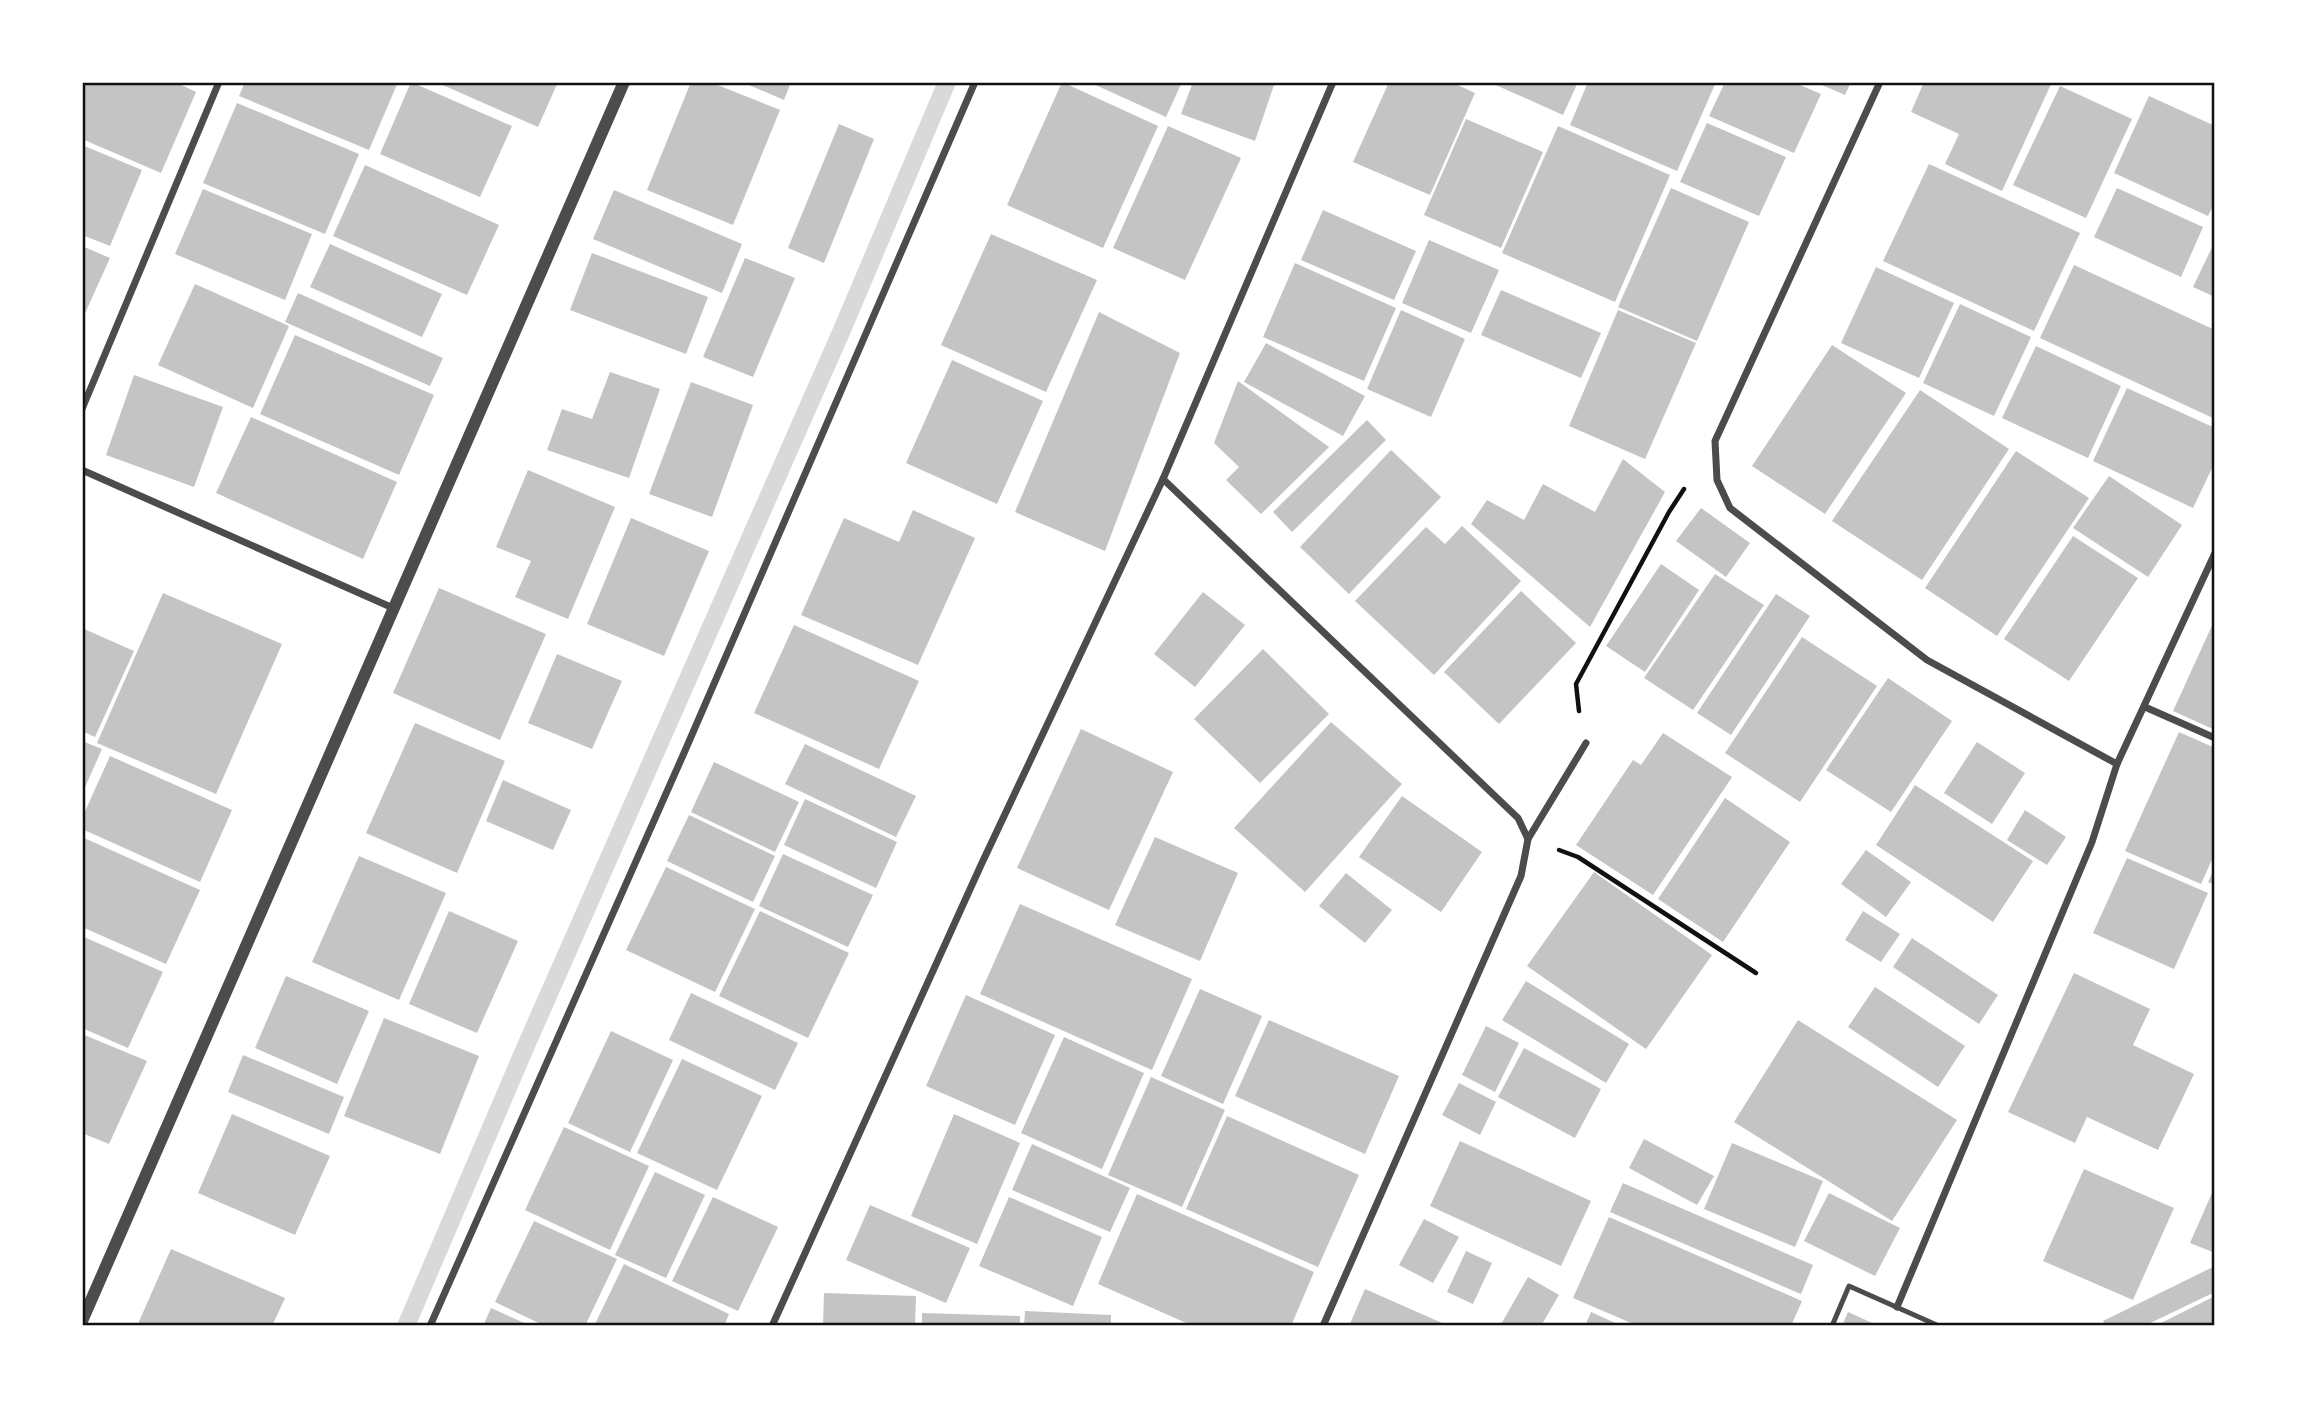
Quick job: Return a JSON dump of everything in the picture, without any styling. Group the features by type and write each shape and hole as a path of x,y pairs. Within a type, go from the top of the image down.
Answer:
{"street":[{"path":"82,408 219,82"},
{"path":"82,1321 624,82"},
{"path":"430,1326 679,766 975,82"},
{"path":"772,1326 981,865 1163,479 1333,82"},
{"path":"1880,82 1715,441 1717,480 1730,508 1927,660 2117,764"},
{"path":"82,470 393,608"},
{"path":"1163,479 1518,818 1528,839"},
{"path":"1897,1307 2092,842 2117,764 2215,553"},
{"path":"2145,707 2215,738"},
{"path":"1323,1326 1521,877 1528,839 1586,743"}],"lane":[{"path":"1832,1326 1849,1286 1939,1326"}],"path":[{"path":"1586,743 1577,705 1576,684 1669,512 1715,441"},
{"path":"1528,839 1578,857 1756,973"}],"building":[{"path":"82,82 175,82 196,92 161,173 82,139"},
{"path":"245,82 398,82 369,150 239,96"},
{"path":"411,82 512,126 480,197 380,154"},
{"path":"436,82 558,82 538,127"},
{"path":"691,82 710,82 780,110 733,225 647,190"},
{"path":"742,82 791,82 784,100"},
{"path":"1062,82 1158,126 1103,248 1007,205"},
{"path":"1089,82 1182,82 1166,117"},
{"path":"1193,82 1275,82 1255,141 1181,114"},
{"path":"1389,82 1451,82 1475,93 1430,195 1353,162"},
{"path":"1489,82 1578,82 1563,115"},
{"path":"1588,82 1716,82 1677,171 1570,125"},
{"path":"1725,82 1793,82 1821,94 1794,153 1709,116"},
{"path":"1815,82 1851,82 1845,95"},
{"path":"1924,82 2052,82 2002,191 1945,164 1959,134 1911,112"},
{"path":"2060,86 2132,119 2086,218 2013,185"},
{"path":"2149,96 2215,126 2215,202 2208,216 2114,173"},
{"path":"237,103 359,154 325,234 203,183"},
{"path":"1466,119 1543,152 1501,248 1424,215"},
{"path":"1707,123 1786,157 1759,216 1680,182"},
{"path":"839,124 874,139 824,263 788,248"},
{"path":"1168,126 1241,158 1185,280 1113,248"},
{"path":"1558,126 1670,175 1615,302 1502,253"},
{"path":"82,145 142,170 110,246 82,235"},
{"path":"1929,164 2080,233 2034,331 1883,261"},
{"path":"365,165 499,225 467,295 333,236"},
{"path":"1671,188 1749,222 1697,341 1618,307"},
{"path":"2117,188 2203,227 2181,277 2094,237"},
{"path":"203,189 312,234 285,300 175,254"},
{"path":"614,190 742,244 722,293 593,239"},
{"path":"1323,210 1416,251 1394,300 1301,260"},
{"path":"991,234 1097,280 1046,392 941,345"},
{"path":"1429,240 1499,270 1471,333 1402,303"},
{"path":"2215,241 2215,297 2193,287"},
{"path":"330,244 442,294 422,337 310,287"},
{"path":"82,246 110,258 82,320"},
{"path":"592,253 708,297 686,354 570,310"},
{"path":"745,258 795,278 753,377 703,357"},
{"path":"1295,263 1396,308 1364,381 1263,337"},
{"path":"2074,265 2215,330 2215,419 2040,338"},
{"path":"1876,267 1954,303 1919,378 1841,343"},
{"path":"195,284 289,326 253,408 158,365"},
{"path":"1501,290 1601,333 1581,378 1481,335"},
{"path":"298,293 443,358 430,386 285,322"},
{"path":"1960,304 2031,337 1994,416 1923,383"},
{"path":"1401,310 1465,339 1431,417 1367,389"},
{"path":"1618,310 1696,343 1645,459 1569,426"},
{"path":"1099,312 1180,353 1105,551 1015,512"},
{"path":"295,335 434,395 399,475 260,414"},
{"path":"1266,343 1365,396 1343,436 1244,382"},
{"path":"1832,345 1906,393 1825,514 1752,466"},
{"path":"2036,346 2121,386 2088,458 2002,418"},
{"path":"952,360 1043,401 997,504 906,463"},
{"path":"610,372 660,389 629,478 547,450 562,409 592,419"},
{"path":"134,375 223,407 194,487 106,455"},
{"path":"1238,381 1329,447 1261,514 1226,480 1239,467 1214,443"},
{"path":"691,382 753,405 712,517 649,494"},
{"path":"2127,388 2215,428 2215,462 2193,508 2093,461"},
{"path":"1920,390 2009,449 1922,580 1832,521"},
{"path":"251,417 397,482 363,559 216,493"},
{"path":"1367,420 1386,440 1292,532 1273,512"},
{"path":"1391,450 1441,497 1349,594 1300,547"},
{"path":"2016,451 2089,498 1997,636 1925,588"},
{"path":"1623,459 1665,492 1590,627 1471,524 1487,500 1524,520 1543,484 1595,512"},
{"path":"528,470 615,507 568,619 515,597 531,561 496,547"},
{"path":"2109,476 2182,525 2148,577 2073,528"},
{"path":"1701,508 1750,543 1726,577 1676,541"},
{"path":"913,510 975,538 918,665 801,615 844,518 899,542"},
{"path":"631,518 709,551 664,656 587,624"},
{"path":"1462,526 1521,581 1434,675 1355,601 1426,527 1445,544"},
{"path":"2073,536 2138,578 2069,681 2004,639"},
{"path":"1661,564 1699,590 1645,672 1606,646"},
{"path":"1715,574 1764,605 1693,710 1644,678"},
{"path":"439,588 546,634 500,740 393,693"},
{"path":"1521,591 1576,643 1499,724 1444,672"},
{"path":"1203,592 1245,625 1195,687 1154,654"},
{"path":"163,593 282,644 216,794 97,743"},
{"path":"1776,594 1810,616 1731,735 1697,713"},
{"path":"2215,619 2215,730 2173,711"},
{"path":"794,625 919,681 879,769 754,713"},
{"path":"82,628 134,651 95,737 82,731"},
{"path":"1802,637 1877,686 1800,802 1725,753"},
{"path":"1263,649 1329,714 1260,783 1194,719"},
{"path":"557,654 622,681 592,749 528,723"},
{"path":"1888,678 1952,721 1891,812 1826,770"},
{"path":"1331,722 1402,784 1305,892 1234,828"},
{"path":"415,723 505,761 457,873 366,833"},
{"path":"1081,729 1173,772 1109,910 1017,868"},
{"path":"2179,732 2215,748 2215,853 2201,884 2125,851"},
{"path":"1663,733 1732,777 1653,895 1576,845 1633,760 1641,765"},
{"path":"82,741 102,749 82,794"},
{"path":"1977,742 2025,773 1992,824 1944,793"},
{"path":"805,744 916,796 896,837 785,784"},
{"path":"110,756 232,810 200,882 82,829 82,818"},
{"path":"714,762 799,802 775,852 691,812"},
{"path":"503,780 571,810 553,850 486,821"},
{"path":"1915,785 2033,861 1993,922 1876,845"},
{"path":"1402,796 1482,852 1441,912 1359,857"},
{"path":"1725,798 1790,842 1723,942 1658,899"},
{"path":"805,799 897,842 876,888 784,845"},
{"path":"2025,810 2066,837 2047,865 2007,840"},
{"path":"689,815 775,856 753,902 667,861"},
{"path":"82,837 200,890 166,964 82,927"},
{"path":"1155,837 1238,873 1200,961 1115,925"},
{"path":"1866,850 1911,882 1886,917 1841,884"},
{"path":"783,854 873,895 848,947 759,906"},
{"path":"359,856 446,893 399,1000 312,962"},
{"path":"2127,858 2208,893 2174,969 2093,933"},
{"path":"666,867 755,909 715,992 626,950"},
{"path":"2215,867 2215,885 2208,882"},
{"path":"1594,872 1712,955 1646,1049 1527,966"},
{"path":"1346,873 1392,910 1365,943 1319,906"},
{"path":"1020,904 1192,979 1152,1070 980,994"},
{"path":"449,911 518,941 477,1033 409,1004"},
{"path":"760,911 849,953 808,1038 719,996"},
{"path":"1863,911 1900,934 1881,962 1845,940"},
{"path":"82,936 163,972 128,1048 82,1028"},
{"path":"1912,938 1998,995 1979,1024 1893,967"},
{"path":"2074,973 2150,1009 2133,1045 2194,1074 2158,1150 2087,1117 2075,1143 2008,1112"},
{"path":"286,976 369,1011 337,1084 255,1048"},
{"path":"1526,981 1629,1044 1606,1083 1502,1020"},
{"path":"1875,987 1965,1046 1938,1087 1848,1027"},
{"path":"1200,989 1262,1016 1223,1104 1161,1076"},
{"path":"691,993 798,1043 775,1090 669,1040"},
{"path":"966,995 1055,1035 1015,1125 926,1086"},
{"path":"384,1018 479,1056 440,1154 344,1116"},
{"path":"1269,1020 1399,1076 1365,1154 1235,1096"},
{"path":"1798,1020 1957,1120 1892,1221 1734,1122"},
{"path":"1486,1026 1519,1043 1495,1092 1462,1075"},
{"path":"611,1031 673,1060 630,1152 568,1123"},
{"path":"82,1034 147,1061 109,1144 82,1133"},
{"path":"1064,1037 1144,1073 1102,1169 1021,1133"},
{"path":"1524,1048 1601,1089 1575,1138 1498,1097"},
{"path":"243,1055 344,1097 329,1134 228,1092"},
{"path":"682,1059 762,1096 717,1190 637,1153"},
{"path":"1151,1077 1225,1110 1182,1207 1108,1175"},
{"path":"1459,1083 1496,1102 1480,1135 1442,1115"},
{"path":"232,1114 330,1156 295,1235 198,1193"},
{"path":"954,1114 1020,1143 977,1244 911,1216"},
{"path":"1227,1116 1359,1175 1318,1267 1186,1209"},
{"path":"564,1127 649,1166 610,1250 525,1210"},
{"path":"1644,1139 1714,1176 1697,1205 1629,1168"},
{"path":"1460,1141 1591,1201 1561,1266 1430,1206"},
{"path":"1732,1143 1823,1181 1795,1247 1704,1209"},
{"path":"1032,1144 1130,1188 1110,1232 1012,1190"},
{"path":"2084,1169 2174,1208 2133,1300 2043,1261"},
{"path":"655,1172 705,1195 666,1278 615,1255"},
{"path":"1623,1183 1813,1265 1801,1294 1610,1212"},
{"path":"2215,1186 2215,1253 2190,1243"},
{"path":"1829,1193 1900,1228 1875,1276 1804,1241"},
{"path":"1137,1194 1314,1272 1291,1326 1193,1326 1098,1284"},
{"path":"713,1197 778,1227 738,1311 672,1281"},
{"path":"1009,1197 1102,1237 1073,1306 979,1266"},
{"path":"870,1205 970,1248 946,1303 846,1260"},
{"path":"1609,1217 1802,1301 1791,1326 1638,1326 1573,1298"},
{"path":"1424,1219 1459,1237 1433,1283 1399,1265"},
{"path":"534,1221 617,1259 585,1326 545,1326 495,1302"},
{"path":"171,1249 285,1298 272,1326 137,1326"},
{"path":"1466,1251 1492,1263 1473,1304 1447,1292"},
{"path":"624,1264 729,1314 724,1326 594,1326"},
{"path":"2215,1266 2215,1292 2144,1326 2106,1326 2103,1321"},
{"path":"1528,1277 1559,1295 1541,1326 1500,1326"},
{"path":"1365,1289 1449,1326 1349,1326"},
{"path":"824,1293 916,1296 915,1326 823,1326"},
{"path":"2215,1296 2215,1326 2155,1326"},
{"path":"491,1308 531,1326 483,1326"},
{"path":"1025,1311 1111,1315 1111,1326 1024,1326"},
{"path":"1591,1312 1622,1326 1585,1326"},
{"path":"1848,1312 1879,1326 1842,1326"},
{"path":"922,1313 1020,1316 1020,1326 922,1326"}],"waterway":[{"path":"406,1326 525,1048 842,330 947,82"}]}
